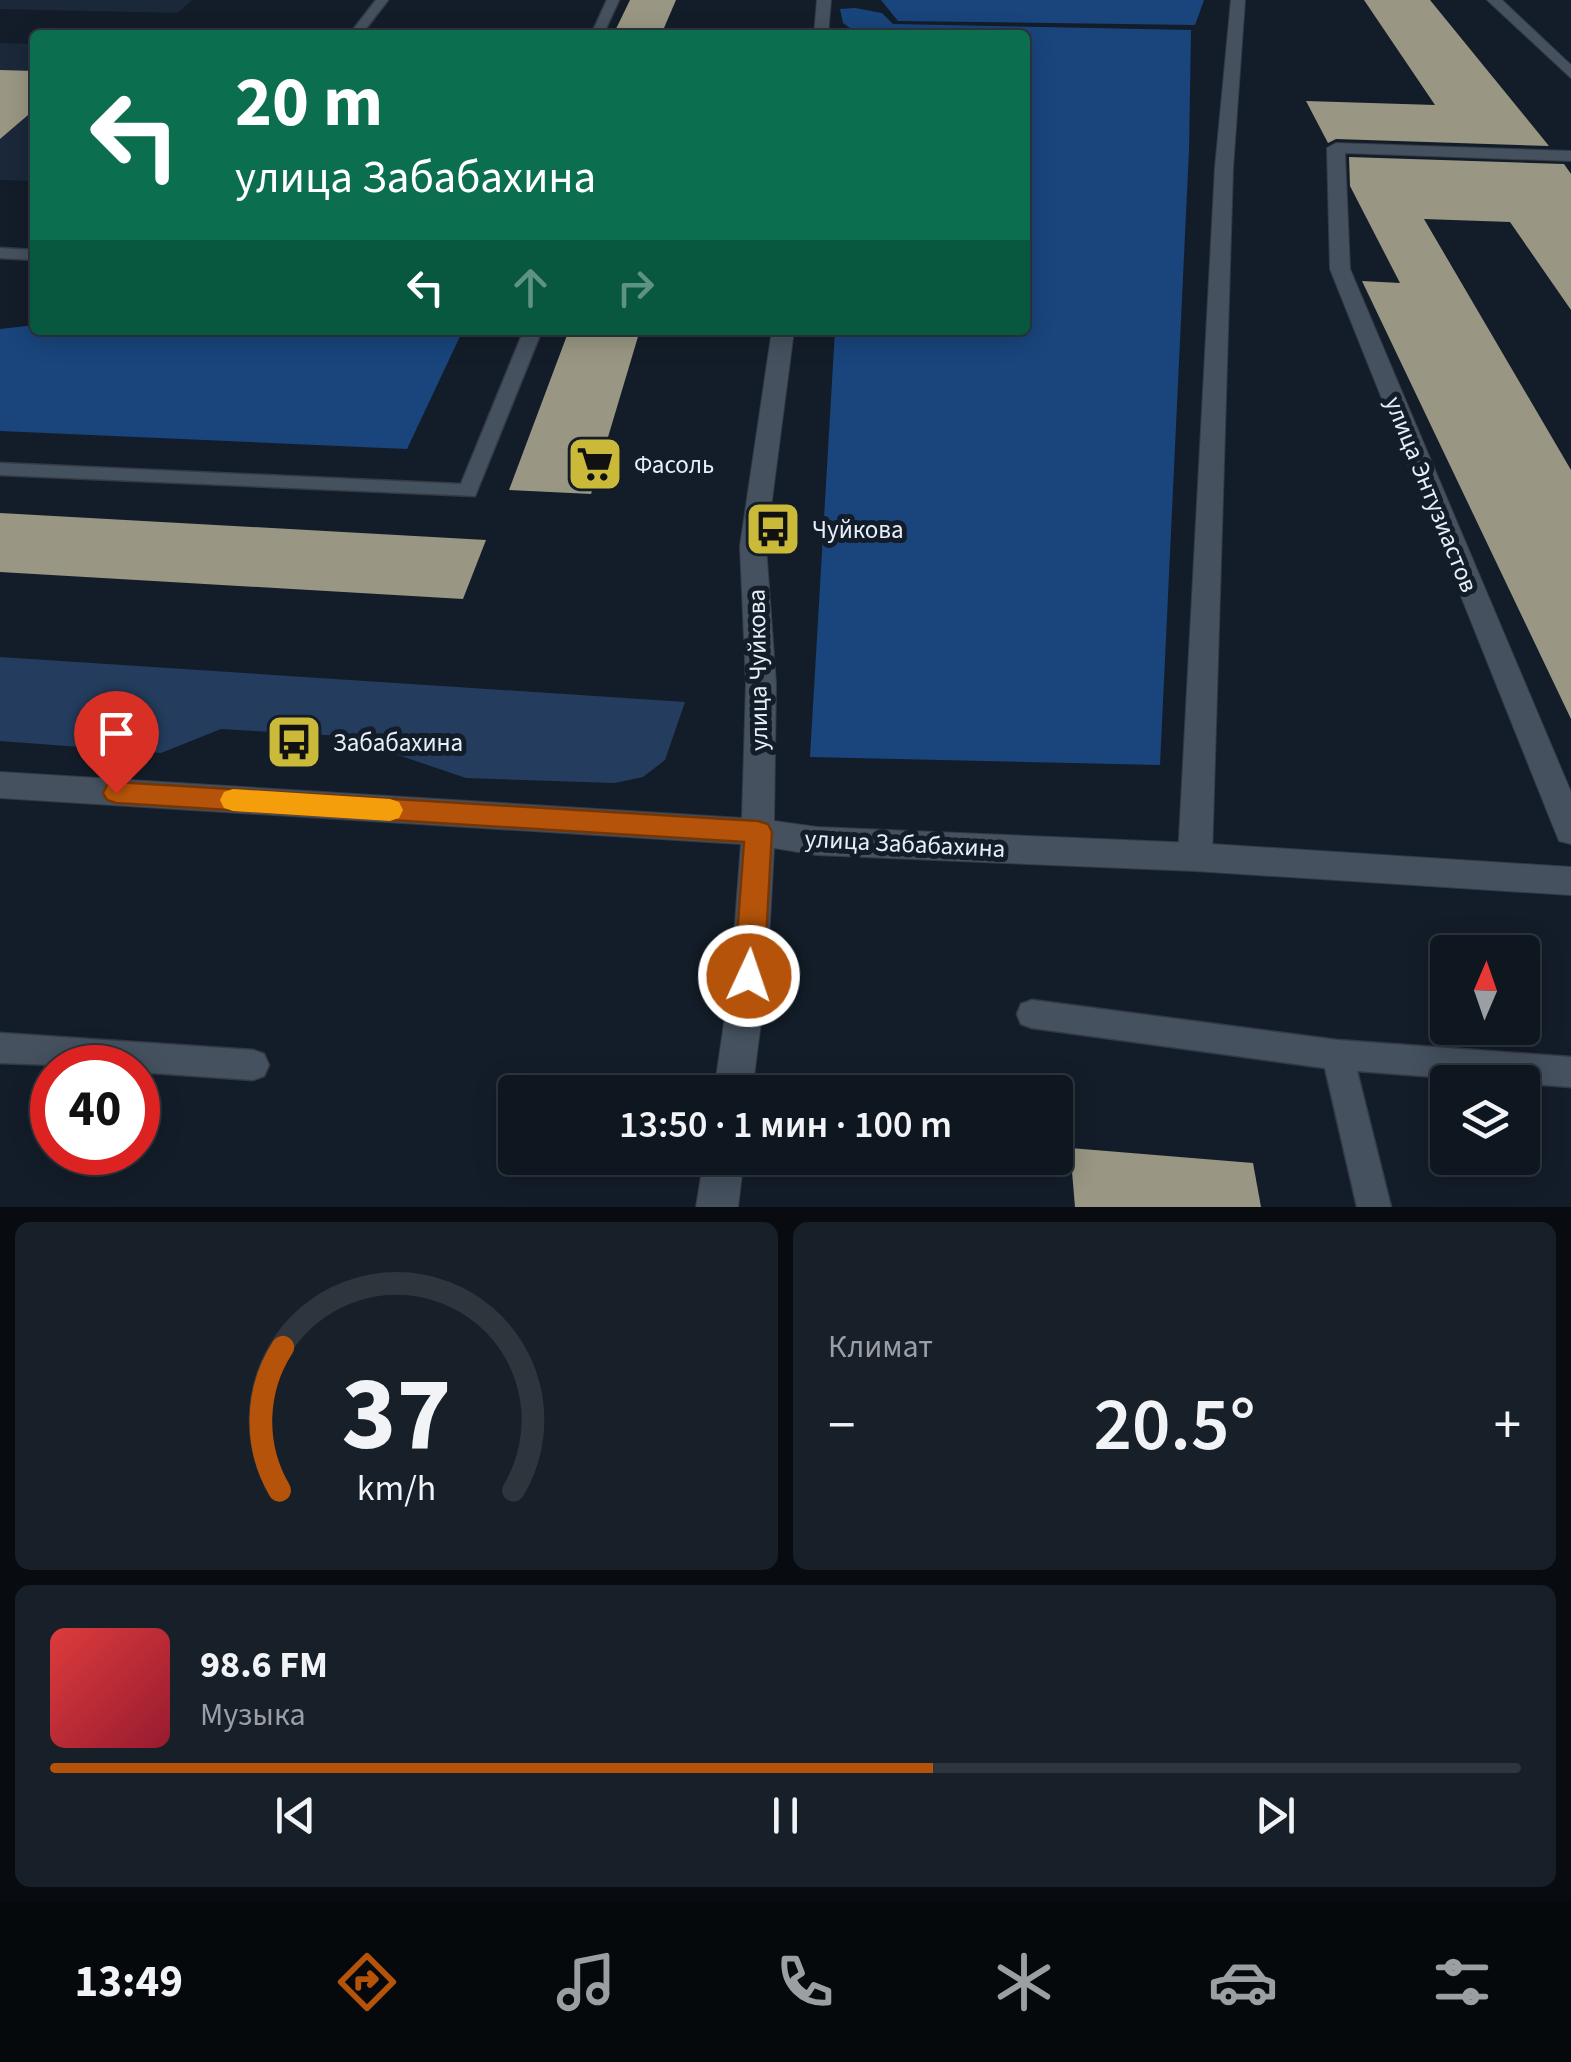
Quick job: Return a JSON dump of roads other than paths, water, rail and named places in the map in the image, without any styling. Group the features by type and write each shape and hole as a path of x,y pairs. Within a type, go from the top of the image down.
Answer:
{"street":[{"path":"821,30 824,0"},
{"path":"1195,857 1223,188 1238,0"},
{"path":"1494,0 1571,73"},
{"name":"улица Энтузиастов","path":"1571,156 1336,148 1340,269 1571,830"},
{"name":"улица Чуйкова","path":"735,1075 749,976 758,832 761,684 753,546 782,335"},
{"name":"улица Забабахина","path":"0,785 758,832 818,841 1195,857 1571,882"},
{"path":"717,1207 722,1175"}],"lane":[{"path":"359,30 382,0"},
{"path":"599,30 614,0"},
{"path":"0,253 30,255"},
{"path":"0,470 468,491 531,335"},
{"path":"1032,1014 1337,1055 1571,1072"},
{"path":"0,1048 252,1065"},
{"path":"1337,1055 1374,1207"}],"place":[{"name":"Фасоль","path":"595,464"},
{"name":"Чуйкова","path":"773,529"},
{"name":"Забабахина","path":"294,742"}]}
